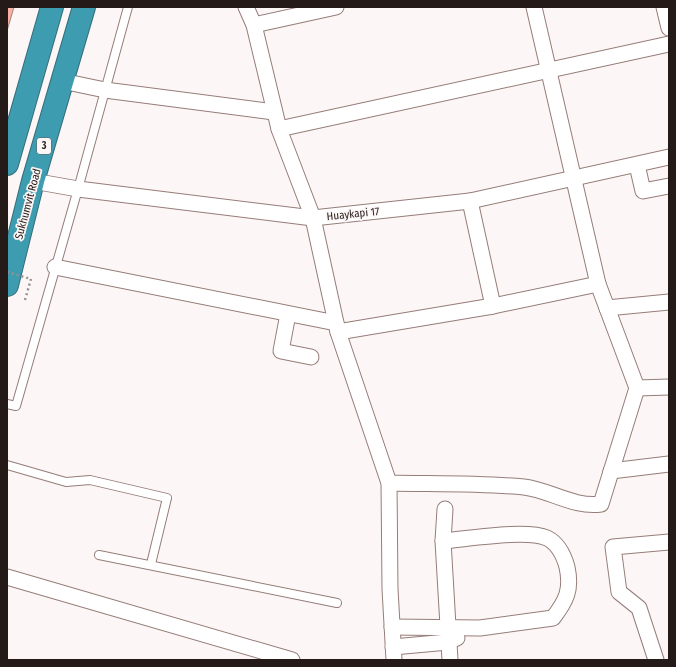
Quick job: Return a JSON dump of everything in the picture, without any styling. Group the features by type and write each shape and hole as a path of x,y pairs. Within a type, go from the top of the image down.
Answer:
{"highway":[{"path":"7,164 52,7"},
{"name":"Sukhumvit Road","path":"7,285 34,181 84,7"}],"street":[{"path":"244,7 254,24 274,112 313,218 337,327 389,483 390,589 394,653 447,635 480,628 553,618 566,602 569,576 564,553 547,538 525,534 443,541"},
{"path":"254,24 336,7"},
{"path":"389,483 525,487 592,506 601,504 637,388 598,284 534,7"},
{"path":"664,7 669,28"},
{"path":"279,128 669,44"},
{"path":"62,81 105,90 274,112"},
{"name":"Huaykapi 17","path":"34,181 78,189 313,218 470,201 669,158"},
{"path":"636,165 643,191 669,186"},
{"path":"470,201 493,306"},
{"path":"55,267 288,314 337,327 493,306 598,284"},
{"path":"607,308 669,302"},
{"path":"288,314 281,351 310,358"},
{"path":"637,388 669,387"},
{"path":"611,470 669,464"},
{"path":"445,509 443,541 447,635 450,660"},
{"path":"656,660 639,608 619,592 613,547 669,542"},
{"path":"7,577 260,656 292,660"},
{"path":"392,626 447,635"}],"lane":[{"path":"7,404 16,406 128,7"},
{"path":"7,465 66,482 90,480 167,498 150,564"},
{"path":"99,555 150,564 337,603"}],"path":[{"path":"7,272 31,279 25,300"}],"building":[{"path":"7,7 14,7 7,31"}]}
